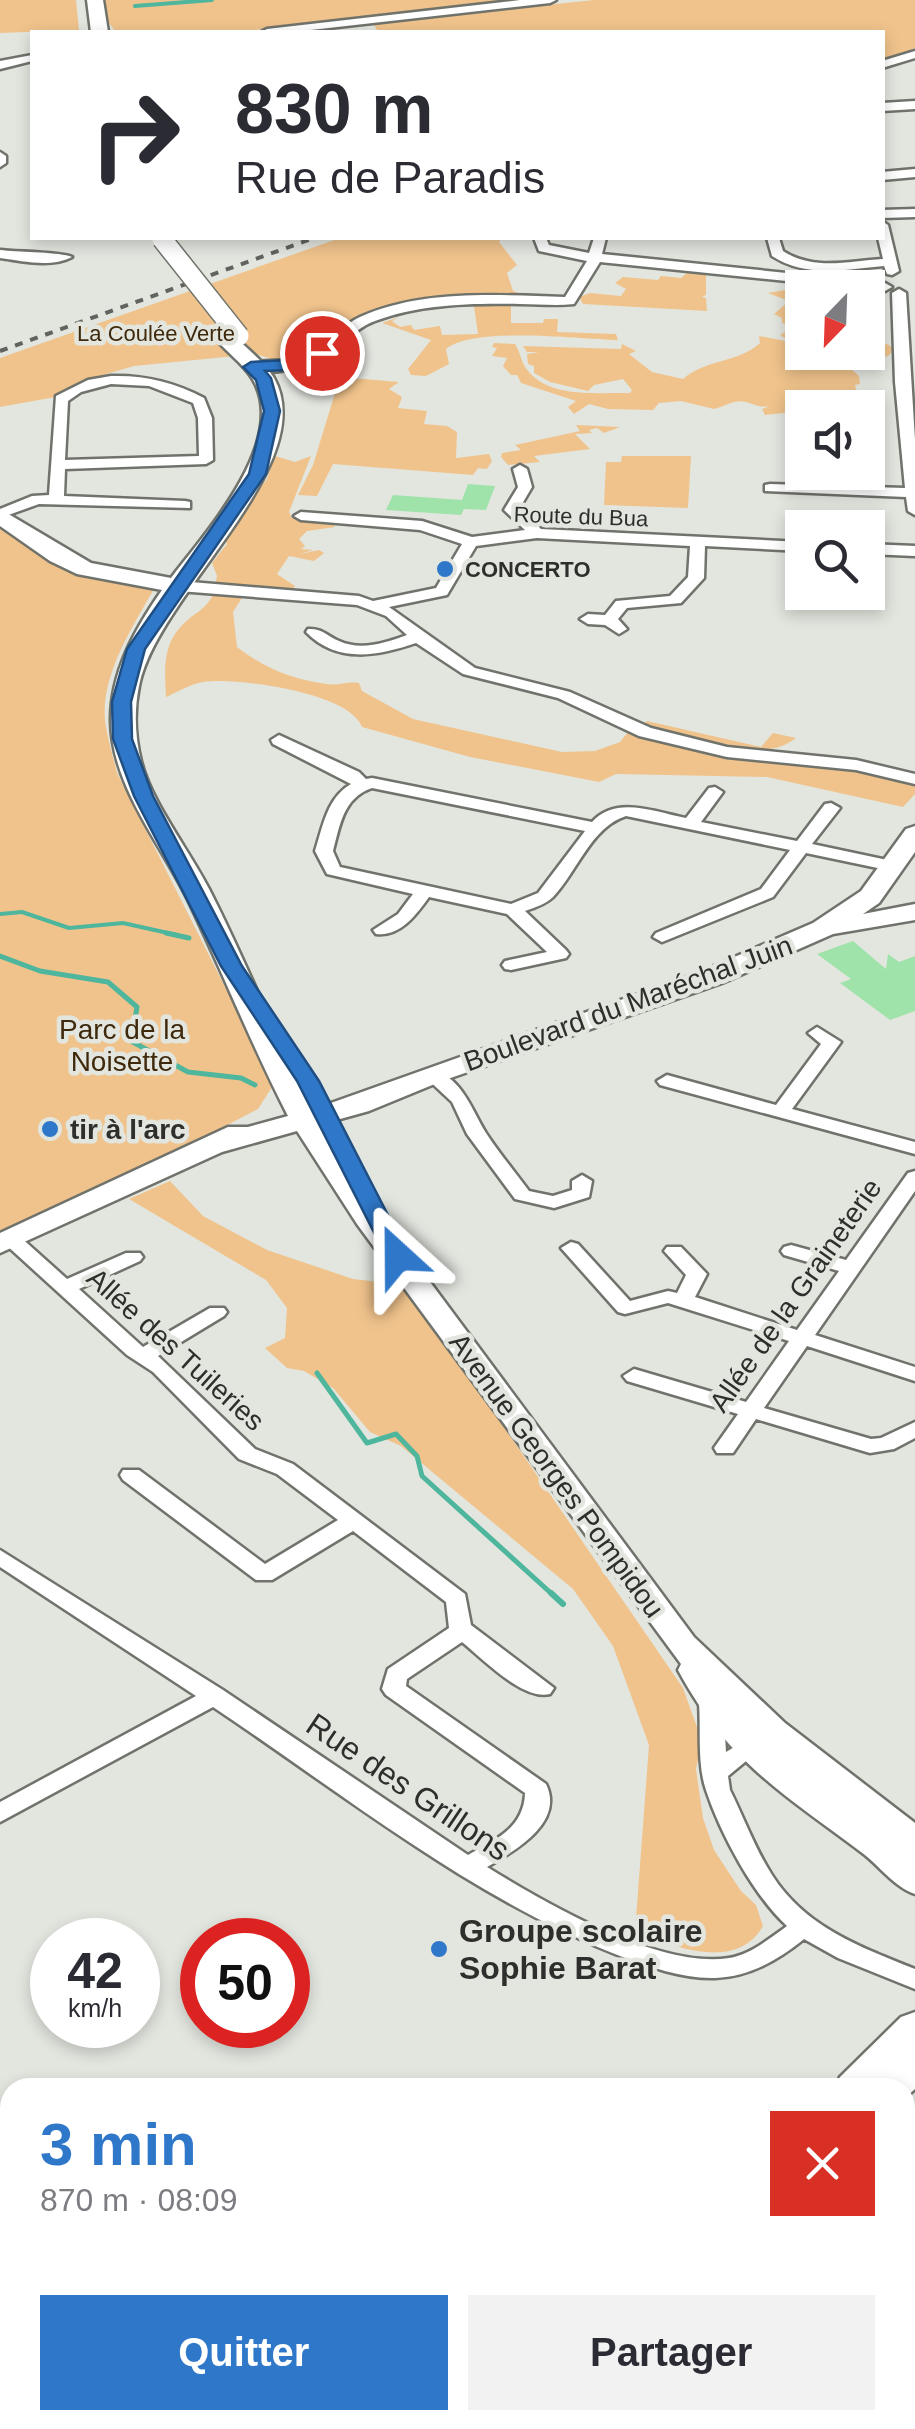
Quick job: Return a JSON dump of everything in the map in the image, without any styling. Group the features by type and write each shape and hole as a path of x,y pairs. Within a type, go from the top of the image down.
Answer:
{"main road":[{"name":"Avenue Georges Pompidou","path":"159,240 263,378 272,411 258,474 136,649 122,702 122,739 143,796 232,966 398,1256"},
{"path":"0,515 58,556 85,569 179,586"},
{"path":"911,913 879,907 870,898 915,834"},
{"name":"Boulevard du Maréchal Juin","path":"5,1241 235,1138 432,1075 712,977 823,929 870,898"},
{"name":"Boulevard du Maréchal Juin","path":"823,929 911,913"},
{"name":"Avenue Georges Pompidou","path":"232,966 272,1056 313,1111 347,1195 398,1256 682,1645 711,1703 746,1748 888,1852 915,1880"},
{"path":"235,1138 271,1106 278,1086 272,1056"},
{"path":"235,1138 274,1137 308,1146 347,1195"},
{"name":"Avenue Georges Pompidou","path":"682,1645 801,1755 915,1842"},
{"path":"864,2078 915,2028"}],"street":[{"path":"285,30 550,0"},
{"path":"885,65 915,54"},
{"path":"0,65 30,58"},
{"path":"885,107 915,105"},
{"path":"885,176 915,173"},
{"path":"885,214 915,214"},
{"path":"885,238 901,289 902,382 915,512"},
{"path":"540,240 541,246 552,252 595,259 901,289"},
{"path":"251,367 306,361 322,353 340,332 395,310 460,300 569,301 595,259 600,240"},
{"path":"774,240 778,252 797,264 823,268 890,262"},
{"path":"0,254 41,259 65,257"},
{"path":"56,499 58,413 61,399 69,393 94,383 152,380 180,389 199,401 206,460 58,464"},
{"path":"520,469 526,486 511,510 537,534"},
{"path":"770,488 913,493"},
{"path":"0,515 25,501 56,499 185,506"},
{"name":"Route du Bua","path":"301,516 422,526 471,542 537,534 785,547"},
{"path":"374,606 442,592 471,542"},
{"path":"588,619 614,624 622,604 675,600 696,578 698,544"},
{"path":"885,549 915,550"},
{"path":"179,586 359,601 392,614 418,638 469,671 564,695 673,741 727,752 856,766 915,779"},
{"path":"314,632 339,648 366,653 418,638"},
{"path":"279,740 337,767 362,784 396,785 596,828"},
{"path":"362,784 340,798 324,851 328,864 348,876 513,910 560,954 511,965"},
{"path":"692,822 715,792"},
{"path":"662,937 767,893 831,808"},
{"path":"513,910 544,897 596,828 613,813 625,811 892,866"},
{"path":"382,930 404,918 424,892"},
{"path":"781,1112 832,1042 817,1033"},
{"path":"432,1075 460,1099 477,1134 522,1195 554,1202 582,1193 582,1181"},
{"path":"667,1081 915,1148"},
{"name":"Allée de la Graineterie","path":"725,1448 915,1177"},
{"name":"Allée des Tuileries","path":"5,1241 143,1356 247,1454 285,1469 458,1599 459,1625 463,1630"},
{"path":"572,1248 620,1305 633,1308 668,1297 684,1300 915,1374"},
{"path":"791,1251 846,1277"},
{"path":"674,1252 696,1274 684,1300"},
{"path":"64,1288 133,1256"},
{"path":"143,1356 218,1312"},
{"path":"634,1376 870,1446 886,1444 915,1429"},
{"path":"131,1475 264,1575 354,1521"},
{"name":"Rue des Grillons","path":"0,1557 215,1696 467,1867 566,1924 657,1960 695,1968 728,1968 756,1962 804,1926"},
{"path":"467,1867 532,1826 538,1810 536,1790 394,1689 396,1675 463,1630 523,1678 542,1688"},
{"path":"0,1813 215,1696"},
{"path":"711,1703 718,1790 762,1878 786,1912 843,1949 915,1979"},
{"path":"714,1773 746,1748 801,1755"}],"green space":[{"path":"0,0 76,0 79,30 0,33"},
{"path":"104,0 524,0 255,30 114,30 105,18"},
{"path":"594,0 915,0 915,48 885,59 885,30 377,30 373,23"},
{"name":"La Coulée Verte","path":"334,240 500,240 517,265 507,273 513,291 525,295 451,299 364,316 338,328 316,349 293,358 278,361 256,354 134,366 93,378 61,396 0,407 0,358"},
{"path":"688,272 706,273 706,295 702,297 706,298 707,311 583,304 579,297 590,293 621,296 626,289 615,283 623,277 658,280 661,276 681,278"},
{"path":"785,290 785,299 768,293"},
{"path":"511,303 511,323 558,319 557,332 616,334 618,340 479,338 446,349 449,364 426,376 411,375 408,369 431,340 382,323 399,317 392,321 400,327 411,325 414,330 440,326 442,335 478,334 474,306"},
{"path":"785,304 785,324 782,318 774,314"},
{"path":"759,336 785,341 785,370 852,370 860,384 855,385 856,390 785,390 785,413 765,415 762,409 770,406 741,401 714,409 681,401 659,403 653,410 608,409 589,404 574,414 568,407 576,401 521,383 517,375 511,375 503,366 507,358 492,356 497,348 492,347 494,343 515,344 526,369 550,387 577,392 630,393 632,390 623,379 594,385 588,391 550,382 534,373 534,366 528,364 527,354 539,352 527,352 523,346 621,349 622,344 636,351 629,354 652,372 683,379 751,349 760,343"},
{"path":"887,344 895,349 885,357"},
{"path":"340,377 399,382 389,389 402,397 398,408 427,411 424,424 447,426 457,432 456,458 489,454 492,461 487,469 478,468 473,475 333,464 317,496 298,495 313,465"},
{"path":"576,425 620,427 604,433 597,428 589,430 592,433 575,434 590,449 534,456 540,462 508,465 501,457 502,453 521,450 515,445 580,431"},
{"path":"275,456 295,462 311,456 289,512 292,518 330,521 335,527 307,531 299,539 305,546 301,549 313,550 300,554 319,550 324,553 314,561 289,556 277,574 295,586 291,592 215,586 217,576 212,563 227,544 223,538 267,479"},
{"path":"622,456 691,456 688,508 604,505 606,462 621,462"},
{"name":"Parc de la Noisette","path":"0,522 70,570 154,589 120,652 108,686 105,720 110,746 117,773 274,1084 258,1109 137,1172 0,1233"},
{"path":"213,595 242,598 233,612 237,647 258,661 314,682 359,683 362,691 413,719 562,752 595,751 620,742 628,732 745,760 832,767 915,785 915,794 903,807 767,777 616,774 599,782 470,757 362,727 337,704 265,685 203,682 166,697 170,643 182,625 204,608"},
{"path":"647,721 761,747 773,733 796,738 763,750 742,750 643,725"},
{"path":"170,1181 203,1216 267,1250 353,1279 398,1284 418,1302 683,1688 702,1741 696,1769 703,1818 714,1850 741,1891 756,1905 763,1926 752,1940 722,1952 704,1952 635,1932 649,1745 613,1646 573,1589 401,1446 370,1432 333,1388 304,1371 287,1368 265,1348 285,1338 287,1308 266,1280 129,1199"}],"building":[{"path":"468,484 495,486 486,510 464,509 461,515 386,510 393,495 462,500"},
{"path":"853,941 886,969 888,954 899,962 915,956 915,1011 890,1020 840,983 851,979 817,954"}],"waterway":[{"path":"135,6 212,0"},
{"path":"0,914 22,912 69,928 123,923 177,935"},
{"path":"166,933 189,938"},
{"path":"0,956 40,971 108,982 137,1007 135,1019 124,1035 131,1041 188,1072 241,1078 255,1085"},
{"path":"317,1373 367,1443 396,1434 417,1456 422,1476 553,1595"},
{"path":"551,1593 563,1604"}],"railway":[{"path":"0,351 308,240"}],"place":[{"name":"CONCERTO","path":"445,569"},
{"name":"tir à l'arc","path":"50,1129"},
{"name":"Groupe scolaire Sophie Barat","path":"439,1949"}],"route":[{"path":"322,353 291,365 251,367 263,378 272,411 258,474 144,633 125,683 122,739 128,764 143,796 209,915 232,966 308,1081 398,1256"}]}
